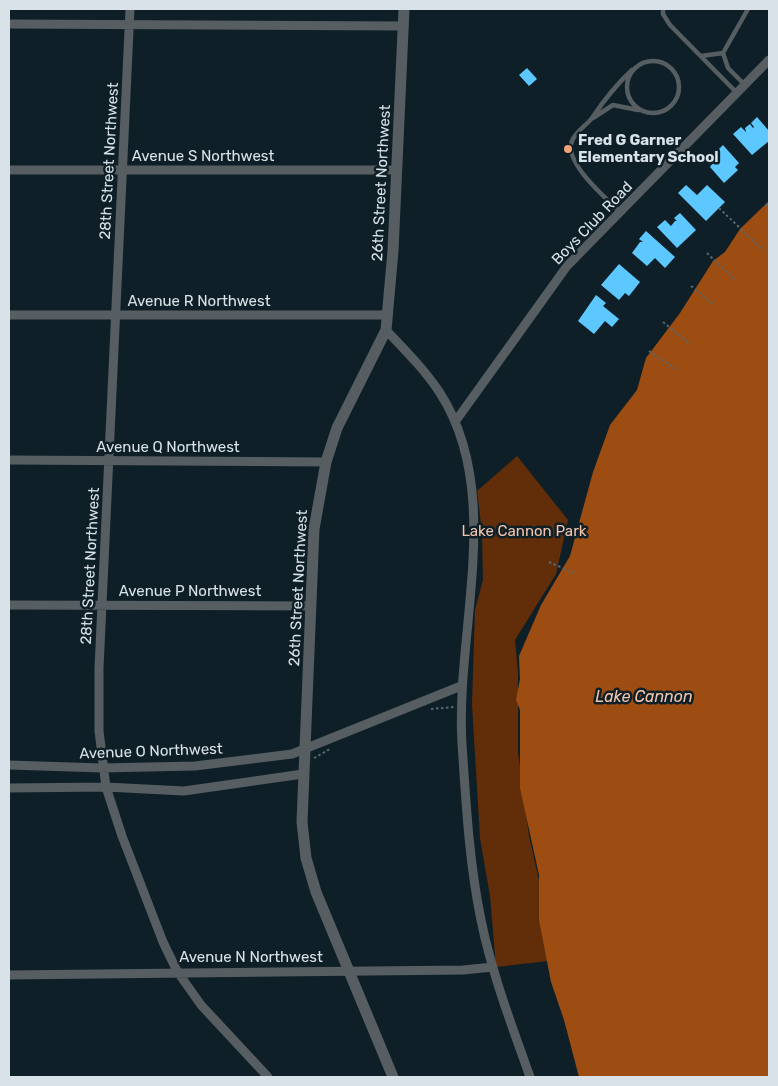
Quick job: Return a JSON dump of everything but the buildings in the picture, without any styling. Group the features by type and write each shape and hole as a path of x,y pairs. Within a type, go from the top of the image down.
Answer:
{"street":[{"name":"28th Street Northwest","path":"130,9 98,703 102,768 106,787 122,836 163,942 177,971 201,1005 268,1077"},
{"name":"26th Street Northwest","path":"393,1077 316,892 306,858 302,822 314,529 326,462 340,421 386,330 404,9"},
{"path":"9,24 404,26"},
{"name":"Boys Club Road","path":"455,422 568,266 769,60"},
{"name":"Avenue S Northwest","path":"9,170 396,170"},
{"name":"Avenue R Northwest","path":"9,315 388,315"},
{"path":"386,330 440,392 455,422 469,470 473,513 471,568 461,686 462,744 471,858 481,922 492,967 530,1077"},
{"name":"Avenue Q Northwest","path":"9,460 326,462"},
{"name":"Avenue P Northwest","path":"9,605 311,606"},
{"name":"Avenue O Northwest","path":"9,765 102,768 209,765 292,754 461,686"},
{"path":"9,788 106,787 184,791 303,774"},
{"name":"Avenue N Northwest","path":"9,975 177,971 463,970 492,967"}],"lane":[{"path":"663,9 663,14 670,25 737,93"},
{"path":"722,54 748,9"},
{"path":"701,56 722,54"},
{"path":"722,54 728,68 745,85"},
{"path":"592,118 596,110 632,70 645,62 662,62 670,66 679,81 678,98 666,110 649,113 620,105 613,105 592,118 577,132 571,142 572,155 586,177 620,212"},
{"path":"632,70 627,89 629,98 641,110"}],"path":[{"path":"766,204 769,208"},
{"path":"720,208 763,250"},
{"path":"707,252 736,281"},
{"path":"691,286 713,304"},
{"path":"663,322 689,344"},
{"path":"650,351 677,370"},
{"path":"549,562 574,572"}],"green space":[{"name":"Lake Cannon Park","path":"517,456 568,520 556,574 515,640 518,673 518,752 529,836 557,960 496,967 490,896 480,838 472,704 475,610 483,580 482,532 477,491"}],"water":[{"name":"Lake Cannon","path":"769,201 769,1077 579,1077 564,1020 551,982 539,920 539,875 520,788 520,710 516,700 520,679 519,656 541,605 570,556 593,472 610,425 637,390 646,358 680,313 713,261 725,252 740,229"}],"place":[{"name":"Fred G Garner Elementary School","path":"568,149"}]}
